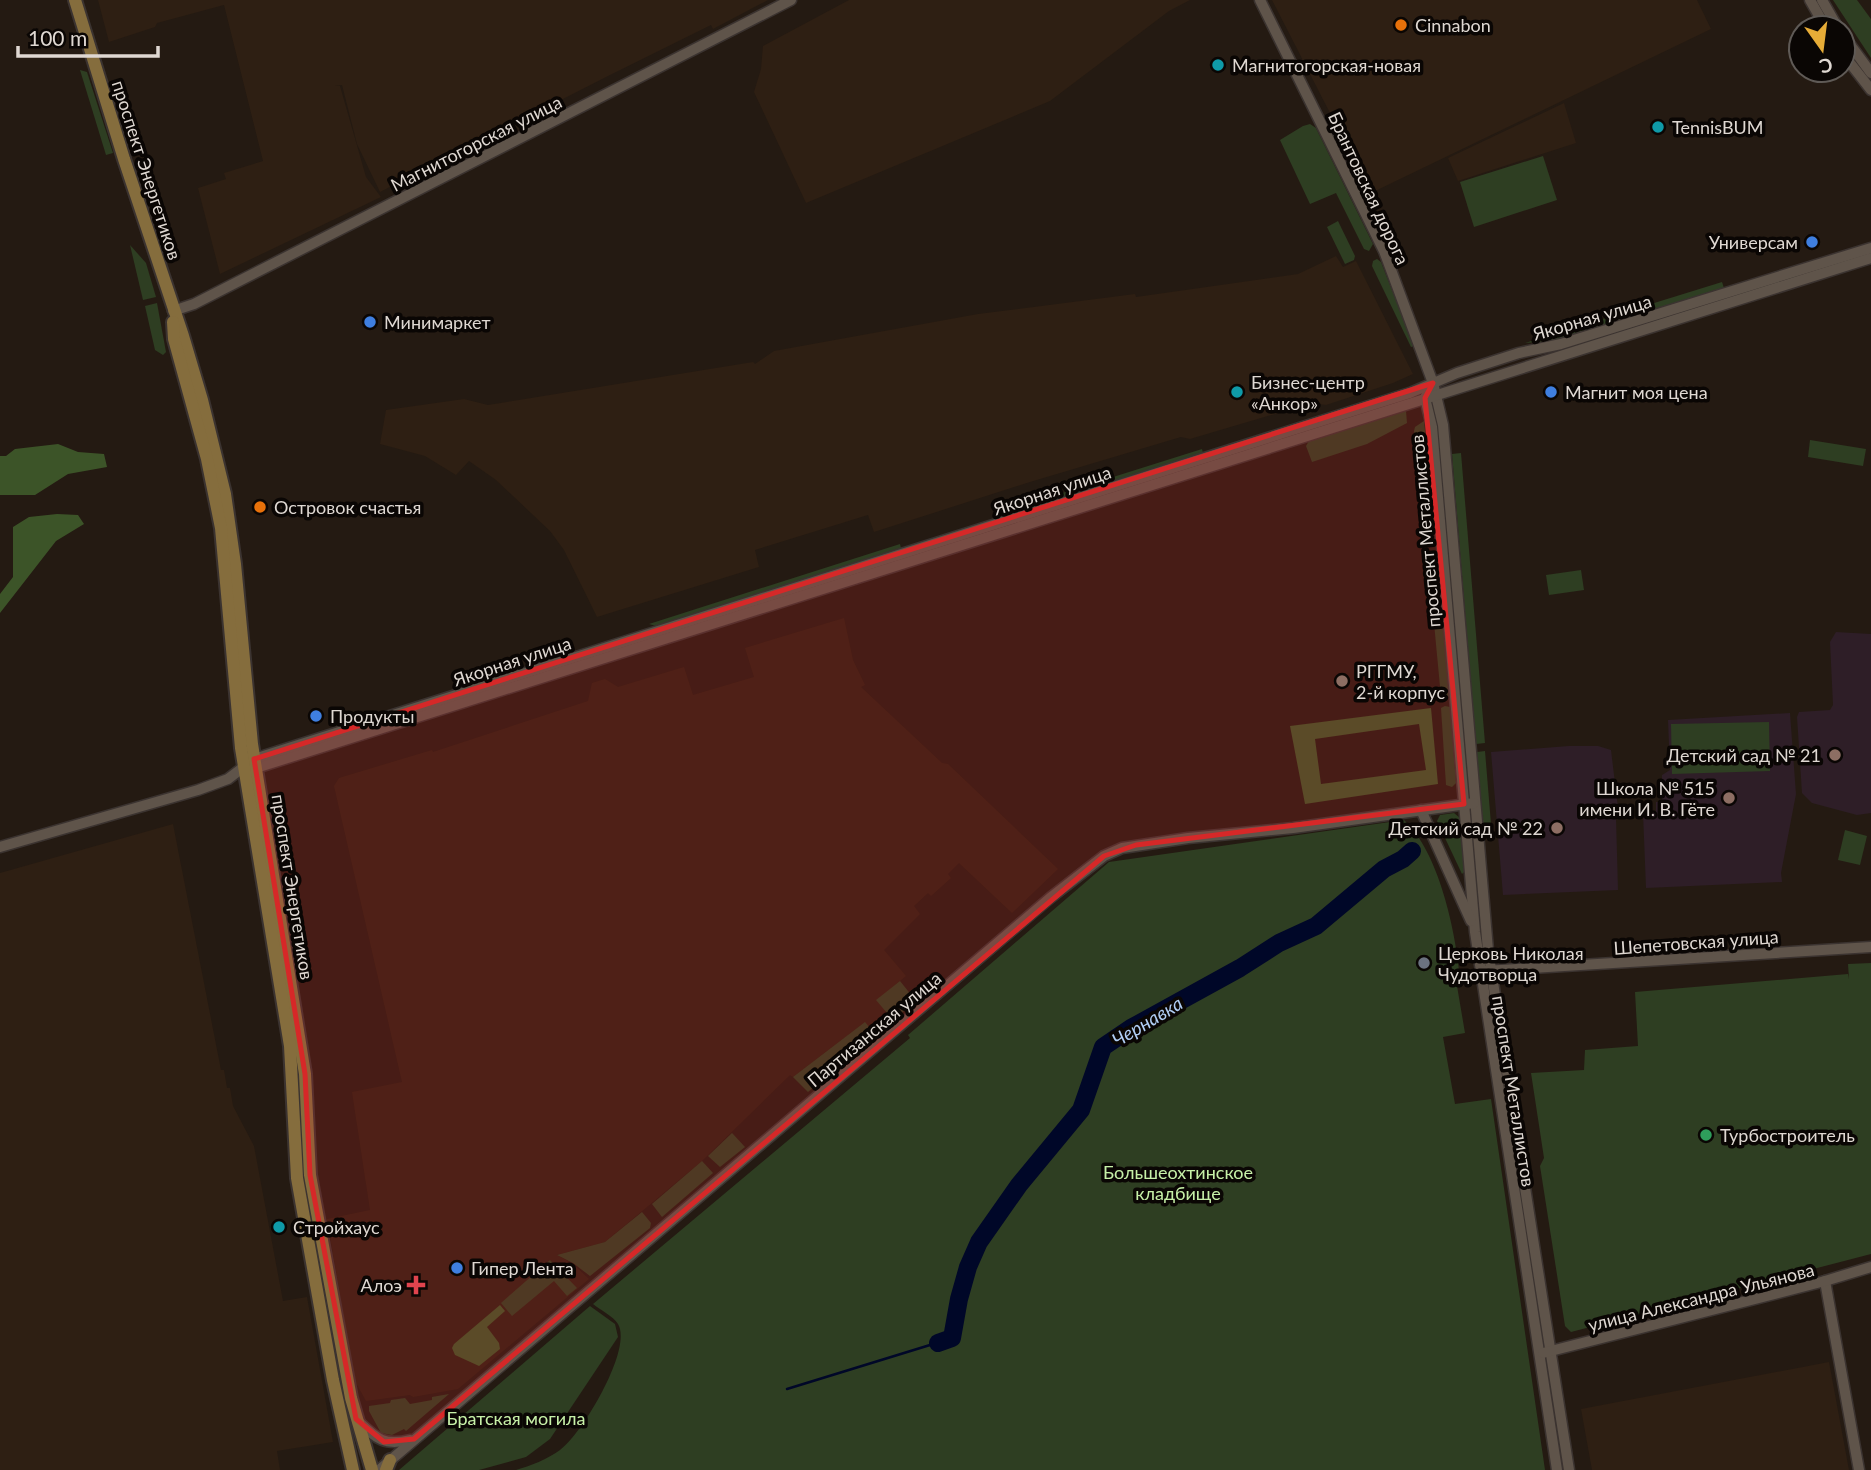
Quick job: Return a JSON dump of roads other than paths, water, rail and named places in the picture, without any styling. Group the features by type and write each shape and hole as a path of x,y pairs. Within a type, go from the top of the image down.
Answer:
{"main road":[{"name":"проспект Энергетиков","path":"75,0 173,311 174,339 207,459 221,528 241,748 252,765 305,1074 313,1189 356,1419 372,1470"},
{"name":"проспект Энергетиков","path":"252,765 290,1046 297,1178 333,1380 353,1470"}],"street":[{"name":"Магнитогорская улица","path":"173,311 194,304 791,0"},
{"name":"Брантовская дорога","path":"1259,0 1384,251 1437,394"},
{"path":"1857,54 1871,73"},
{"path":"1857,72 1871,90"},
{"name":"Якорная улица","path":"0,847 198,790 229,779 252,765 1410,393 1507,357 1561,344 1871,247"},
{"name":"Якорная улица","path":"252,765 1871,258"},
{"path":"1425,398 1433,383"},
{"name":"проспект Металлистов","path":"1437,394 1443,425 1475,932 1485,971 1569,1470"},
{"name":"проспект Металлистов","path":"1425,398 1432,427 1485,971 1538,1354 1557,1470"},
{"name":"Партизанская улица","path":"379,1470 1050,898 1104,856 1136,845 1293,828 1469,804"},
{"path":"1420,810 1460,892 1475,932"},
{"name":"Шепетовская улица","path":"1485,971 1871,947"},
{"name":"улица Александра Ульянова","path":"1538,1354 1871,1267"},
{"path":"1825,1281 1859,1470"},
{"path":"356,1419 384,1442 414,1439"}],"waterway":[{"name":"Чернавка","path":"938,1343 952,1338 959,1299 968,1267 979,1242 1019,1185 1081,1110 1103,1047 1131,1028 1240,968 1279,943 1316,926 1384,869 1412,851"},
{"path":"787,1389 930,1345"}],"place":[{"name":"Cinnabon","path":"1401,25"},
{"name":"Магнитогорская-новая","path":"1218,65"},
{"name":"TennisBUM","path":"1658,127"},
{"name":"Универсам","path":"1812,242"},
{"name":"Минимаркет","path":"370,322"},
{"name":"Бизнес-центр «Анкор»","path":"1237,392"},
{"name":"Магнит моя цена","path":"1551,392"},
{"name":"Островок счастья","path":"260,507"},
{"name":"РГГМУ, 2-й корпус","path":"1342,681"},
{"name":"Продукты","path":"316,716"},
{"name":"Детский сад № 21","path":"1835,755"},
{"name":"Школа № 515 имени И. В. Гёте","path":"1729,798"},
{"name":"Детский сад № 22","path":"1557,828"},
{"name":"Церковь Николая Чудотворца","path":"1424,963"},
{"name":"Турбостроитель","path":"1706,1135"},
{"name":"Стройхаус","path":"279,1227"},
{"name":"Гипер Лента","path":"457,1268"},
{"name":"Алоэ","path":"416,1285"}],"park label":[{"name":"Большеохтинское кладбище","path":"1178,1182"},
{"name":"Братская могила","path":"516,1418"}]}
